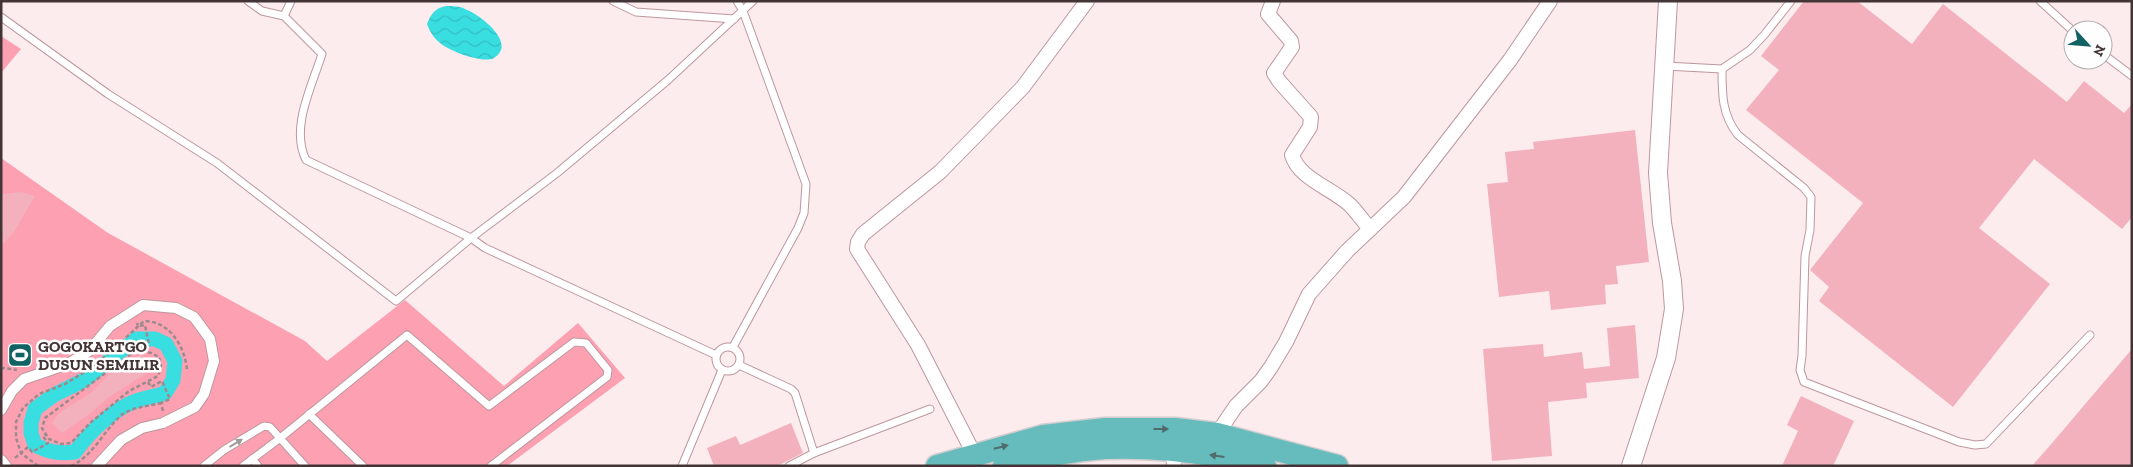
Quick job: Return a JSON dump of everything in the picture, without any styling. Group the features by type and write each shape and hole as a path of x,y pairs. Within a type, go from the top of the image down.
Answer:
{"highway":[{"path":"937,466 1043,436 1105,429 1175,430 1217,434 1337,466"},
{"path":"1004,466 1047,456 1105,448 1174,458 1229,457 1265,466"}],"street":[{"path":"974,454 918,345 857,249 858,242 863,234 940,172 1023,87 1087,1"},
{"path":"1273,1 1268,14 1291,41 1292,46 1274,73 1311,117 1310,126 1292,154 1294,163 1303,172 1350,206 1370,229"},
{"path":"1217,434 1236,406 1261,381 1271,367 1286,342 1309,294 1347,251 1404,197 1510,60 1550,1"},
{"path":"1631,466 1666,358 1674,309 1672,280 1662,223 1658,174 1668,1"},
{"path":"1,410 12,391 24,379 68,364 82,356 89,351 110,326 142,305 176,308 194,317 210,339 214,362 204,394 195,407 163,423 142,428 122,440 97,466"},
{"path":"1,460 6,466"}],"lane":[{"path":"248,1 262,11 284,16 322,54 299,127 301,150 306,160 471,238 485,248 716,354"},
{"path":"284,16 291,1"},
{"path":"614,1 636,12 734,20"},
{"path":"733,347 798,228 804,213 806,194 805,178 743,11 737,1"},
{"path":"1,17 108,94 217,162 396,301 471,238 557,173 668,80 753,1"},
{"path":"1664,66 1722,69 1750,50 1791,1"},
{"path":"2040,1 2063,22"},
{"path":"2113,62 2132,76"},
{"path":"1722,69 1722,101 1731,126 1738,135 1804,188 1811,197 1810,230 1805,256 1800,370 1804,382 1959,442 1975,445 1986,444 2090,335"},
{"path":"243,466 407,335 489,406 574,342 586,343 608,370 607,377 491,466"},
{"path":"733,347 740,357 739,365 730,371 722,370 715,362 716,354 721,348 733,347"},
{"path":"739,365 791,389 795,393 814,453"},
{"path":"682,466 722,370"},
{"path":"789,466 814,453 930,409"},
{"path":"309,414 363,466"},
{"path":"204,466 224,450 264,426 270,427 305,466"},
{"path":"252,459 258,466"}],"path":[{"path":"38,466 21,453 16,438 16,422 23,408 39,394 65,384 96,365 144,321 161,324 173,335 186,360 187,370"},
{"path":"135,351 152,353 159,357 161,366 158,376 129,392 90,423 71,443 61,444 49,439 42,428 45,418 135,351 149,345 145,325"},
{"path":"1,369 17,370"},
{"path":"148,382 151,386 162,381 170,398"},
{"path":"6,466 28,447 32,452 48,443 43,436 46,434"}],"shaded area":[{"path":"1,36 21,49 1,73"},
{"path":"1,158 108,233 305,341 327,361 405,300 504,386 578,323 625,378 507,466 1,466"}],"water":[{"path":"446,6 463,8 487,23 499,37 502,45 500,52 494,58 474,58 458,53 440,43 432,35 427,24 434,12"}],"building":[{"path":"1804,1 1857,1 1912,44 1943,4 2067,102 2084,81 2124,113 2132,104 2132,217 2122,229 2034,159 1979,228 2050,284 1953,407 1819,301 1829,287 1810,270 1863,203 1746,110 1779,70 1761,56"},
{"path":"1635,130 1649,262 1616,266 1618,284 1605,285 1606,304 1551,310 1549,291 1499,297 1487,184 1508,182 1505,152 1534,149 1533,142"},
{"path":"20,192 35,196 14,232 1,246 1,194"},
{"path":"1635,325 1639,378 1586,383 1587,398 1548,402 1552,456 1492,461 1483,349 1543,344 1544,357 1582,352 1584,369 1610,366 1607,328"},
{"path":"2132,349 2132,466 2032,466 2053,442"},
{"path":"141,354 156,367 109,397 92,412 62,433 52,423 59,413 92,392 109,374"},
{"path":"1801,396 1854,421 1833,466 1782,466 1798,431 1787,425"},
{"path":"791,423 803,453 777,466 714,466 707,448 736,436 740,445"}],"waterway":[{"path":"136,339 155,339 166,344 175,361 173,380 165,393 135,401 114,412 87,437 75,452 54,452 35,445 31,433 31,423 35,409 54,395 86,379 136,339"}],"place":[{"name":"GOGOKARTGO DUSUN SEMILIR","path":"20,355"}]}
